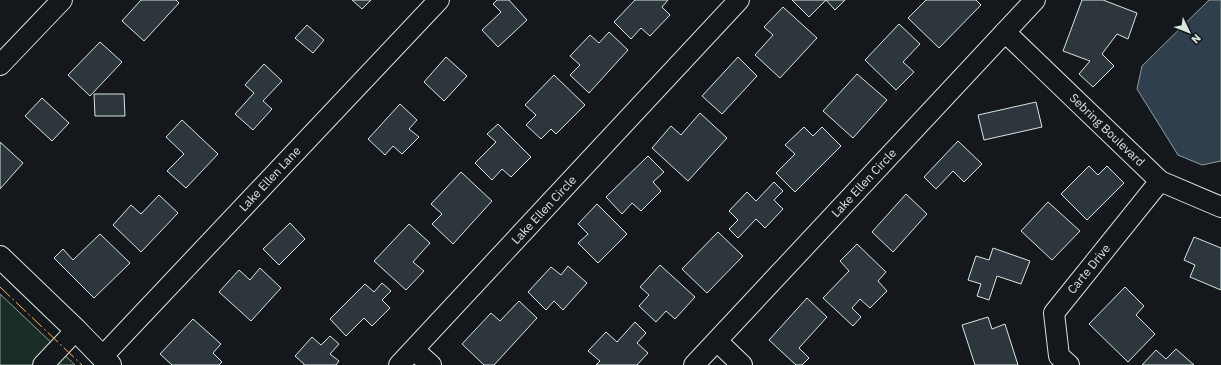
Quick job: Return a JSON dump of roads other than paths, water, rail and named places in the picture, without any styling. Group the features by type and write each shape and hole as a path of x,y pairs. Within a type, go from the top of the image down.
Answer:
{"main road":[{"path":"0,257 106,361"}],"street":[{"path":"0,65 62,0"},
{"name":"Lake Ellen Lane","path":"106,361 439,0"},
{"name":"Lake Ellen Circle","path":"400,365 739,0"},
{"name":"Lake Ellen Circle","path":"694,365 1034,0"},
{"name":"Sebring Boulevard","path":"1005,32 1160,181 1221,208"},
{"name":"Carte Drive","path":"1069,365 1059,356 1054,313 1160,181"},
{"path":"43,365 76,330"},
{"path":"717,341 742,365"},
{"path":"414,350 431,365"}],"water":[{"path":"1209,0 1221,0 1221,161 1202,165 1178,155 1137,89 1142,66"}]}
